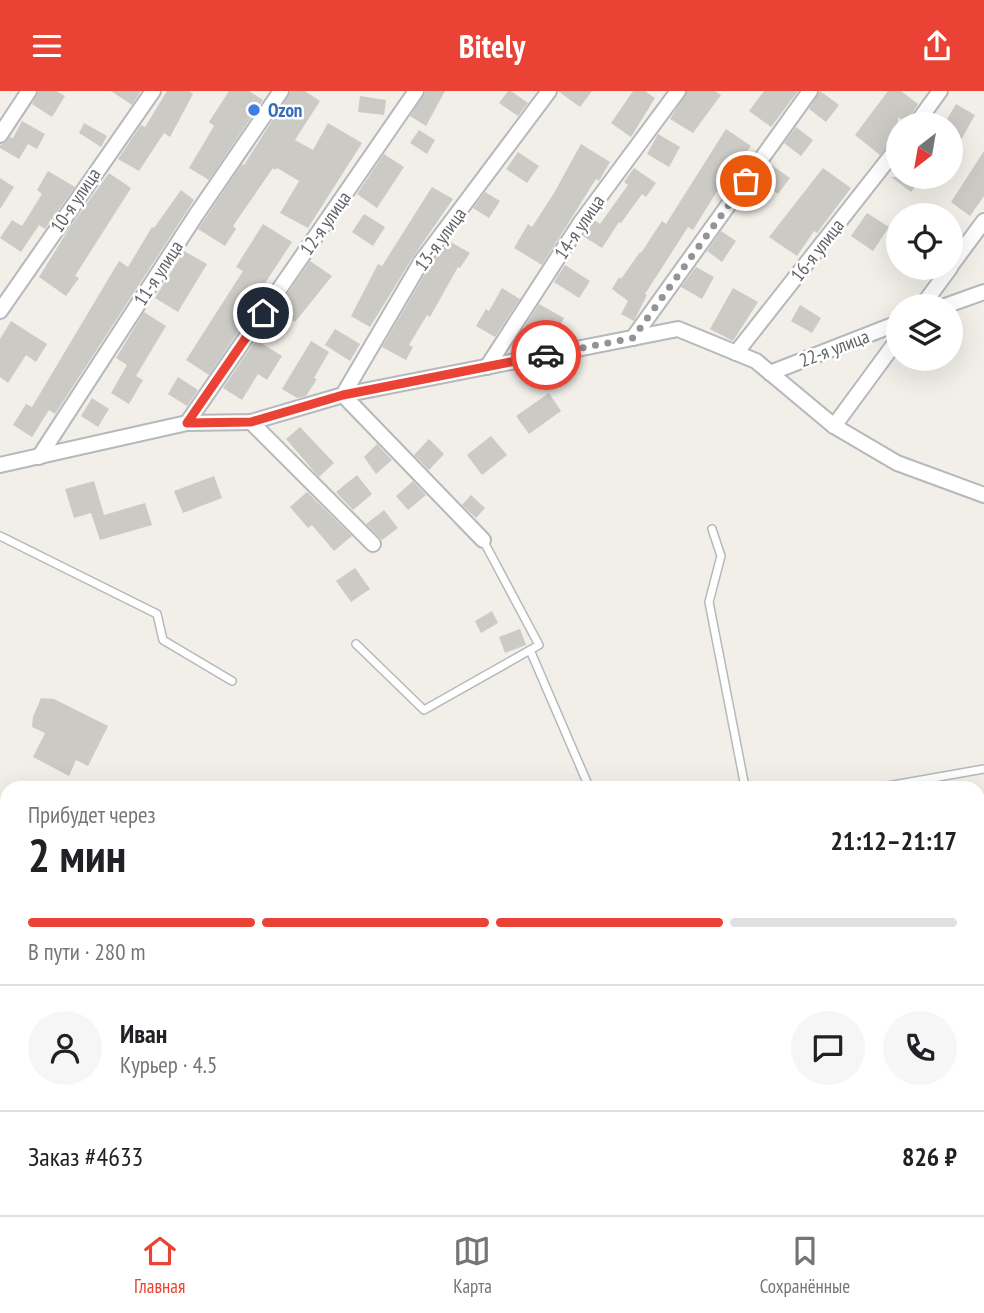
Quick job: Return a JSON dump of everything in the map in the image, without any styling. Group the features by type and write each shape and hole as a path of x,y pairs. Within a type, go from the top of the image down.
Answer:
{"street":[{"path":"0,135 29,91"},
{"name":"10-я улица","path":"0,311 153,91"},
{"name":"11-я улица","path":"39,457 196,215 281,91"},
{"name":"12-я улица","path":"187,423 416,91"},
{"name":"13-я улица","path":"343,395 421,262 549,91"},
{"name":"14-я улица","path":"488,366 581,222 678,91"},
{"path":"633,338 810,91"},
{"path":"925,112 940,91"},
{"name":"16-я улица","path":"736,353 886,162"},
{"path":"963,250 984,221"},
{"path":"963,300 984,292"},
{"name":"22-я улица","path":"770,373 886,328"},
{"path":"0,465 187,423 251,422 343,395 678,330 756,361 834,426 897,463 984,495"},
{"path":"834,426 886,355"},
{"path":"343,395 483,540"},
{"path":"251,422 373,544"}],"lane":[{"path":"712,529 721,556 709,602 744,781"},
{"path":"0,536 157,614 163,640 232,681"},
{"path":"356,644 424,710 539,645 483,540"},
{"path":"530,650 586,781"},
{"path":"916,781 984,769"}],"building":[{"path":"39,91 56,91 65,96 52,117 32,104"},
{"path":"111,91 141,91 132,105"},
{"path":"167,91 189,91 193,94 170,137 164,133 139,171 118,159 141,125 145,127"},
{"path":"229,91 249,91 263,100 209,180 189,168 214,126 209,122"},
{"path":"291,91 305,91 320,101 295,140 313,150 328,123 362,143 308,228 280,213 299,181 273,168 233,226 236,229 225,246 198,229 242,164 244,165"},
{"path":"426,91 445,91 426,126 410,116"},
{"path":"508,91 528,103 518,116 499,103"},
{"path":"558,91 592,91 580,107"},
{"path":"633,91 645,91 655,98 631,137 611,123"},
{"path":"687,91 715,91 721,95 693,133 670,119"},
{"path":"764,91 798,91 771,127 749,111"},
{"path":"820,91 839,105 826,122 809,109"},
{"path":"888,91 901,91 918,104 913,112 886,112 886,149 880,155 855,135"},
{"path":"360,96 386,100 384,115 358,112"},
{"path":"956,104 975,115 963,136 963,112 951,112"},
{"path":"22,121 45,134 37,149 28,144 19,159 0,148 0,145 10,137 13,138"},
{"path":"84,123 107,136 101,147 79,133"},
{"path":"796,127 813,140 801,156 784,143"},
{"path":"726,129 751,146 722,183 693,230 688,227 645,294 647,295 634,321 621,314 628,301 612,289 662,221 666,224"},
{"path":"419,130 435,140 427,154 410,143"},
{"path":"658,134 680,147 669,167 647,154"},
{"path":"581,144 610,162 599,181 596,179 542,265 514,248 528,224 532,227 554,193"},
{"path":"984,151 984,196 970,216 963,211 963,203 951,202 959,189 963,189 963,183"},
{"path":"518,152 539,166 527,183 506,169"},
{"path":"384,154 404,167 377,208 357,194"},
{"path":"770,164 790,178 778,194 758,180"},
{"path":"634,168 656,183 646,197 642,194 602,248 583,236 594,220 600,224 628,185 624,182"},
{"path":"823,168 851,188 817,233 814,231 797,256 769,237"},
{"path":"48,171 75,187 45,229 39,225 21,252 0,238 12,220 22,226 42,194 37,190"},
{"path":"109,173 131,188 75,276 79,278 66,296 39,277 70,227"},
{"path":"0,178 14,187 0,209"},
{"path":"432,187 453,199 370,327 351,316 378,264 382,266"},
{"path":"181,190 194,200 55,414 49,410 32,437 13,425 26,404 32,407 119,261 128,267 152,227 154,228"},
{"path":"485,192 500,201 489,218 473,208"},
{"path":"867,213 886,225 886,232 873,251 851,236"},
{"path":"364,214 385,227 373,246 352,232"},
{"path":"263,224 292,242 258,294 262,296 209,375 186,360 243,271 236,267"},
{"path":"721,231 736,241 722,262 707,251"},
{"path":"449,241 470,253 460,268 458,267 430,317 427,315 409,345 413,347 406,360 382,347 429,267"},
{"path":"184,251 207,264 178,312 155,298"},
{"path":"310,261 332,276 295,322 277,309"},
{"path":"565,265 590,281 579,298 554,282"},
{"path":"696,267 714,277 702,299 681,287"},
{"path":"502,288 520,299 495,337 476,326 486,309 489,311"},
{"path":"733,288 758,302 733,341 710,329"},
{"path":"539,304 564,318 551,341 525,326"},
{"path":"800,305 821,318 812,333 791,321"},
{"path":"144,312 166,326 136,376 143,380 129,404 111,393 127,365 116,358"},
{"path":"11,321 47,344 36,362 26,355 8,383 0,377 0,339"},
{"path":"335,329 360,344 350,361 325,345"},
{"path":"256,340 282,356 267,380 258,374 242,400 223,388"},
{"path":"311,341 329,352 306,396 297,398 282,389"},
{"path":"178,377 198,390 187,406 168,394"},
{"path":"549,393 561,411 529,434 516,416"},
{"path":"92,398 109,409 98,427 81,416"},
{"path":"300,427 334,463 319,477 286,439"},
{"path":"491,436 507,455 482,475 467,455"},
{"path":"429,439 444,454 429,470 414,455"},
{"path":"377,444 392,460 376,474 364,457"},
{"path":"357,475 372,494 353,510 336,492"},
{"path":"214,476 222,498 183,513 174,491"},
{"path":"94,481 104,515 145,503 152,525 100,540 91,513 74,518 65,489"},
{"path":"413,481 426,495 408,510 396,496"},
{"path":"307,492 352,536 334,551 312,525 308,528 290,507"},
{"path":"471,495 485,508 476,518 462,505"},
{"path":"384,510 398,528 382,540 366,524"},
{"path":"355,568 370,589 351,602 336,581"},
{"path":"492,611 498,623 481,633 475,621"},
{"path":"520,629 526,645 505,653 499,637"},
{"path":"41,698 54,699 108,726 88,766 76,760 69,776 33,757 45,733 32,727"}],"way so far":[{"path":"546,355 633,338 746,181"}],"place":[{"name":"Ozon","path":"254,110"}],"route":[{"path":"263,313 187,423 251,422 343,395 546,355"}]}
